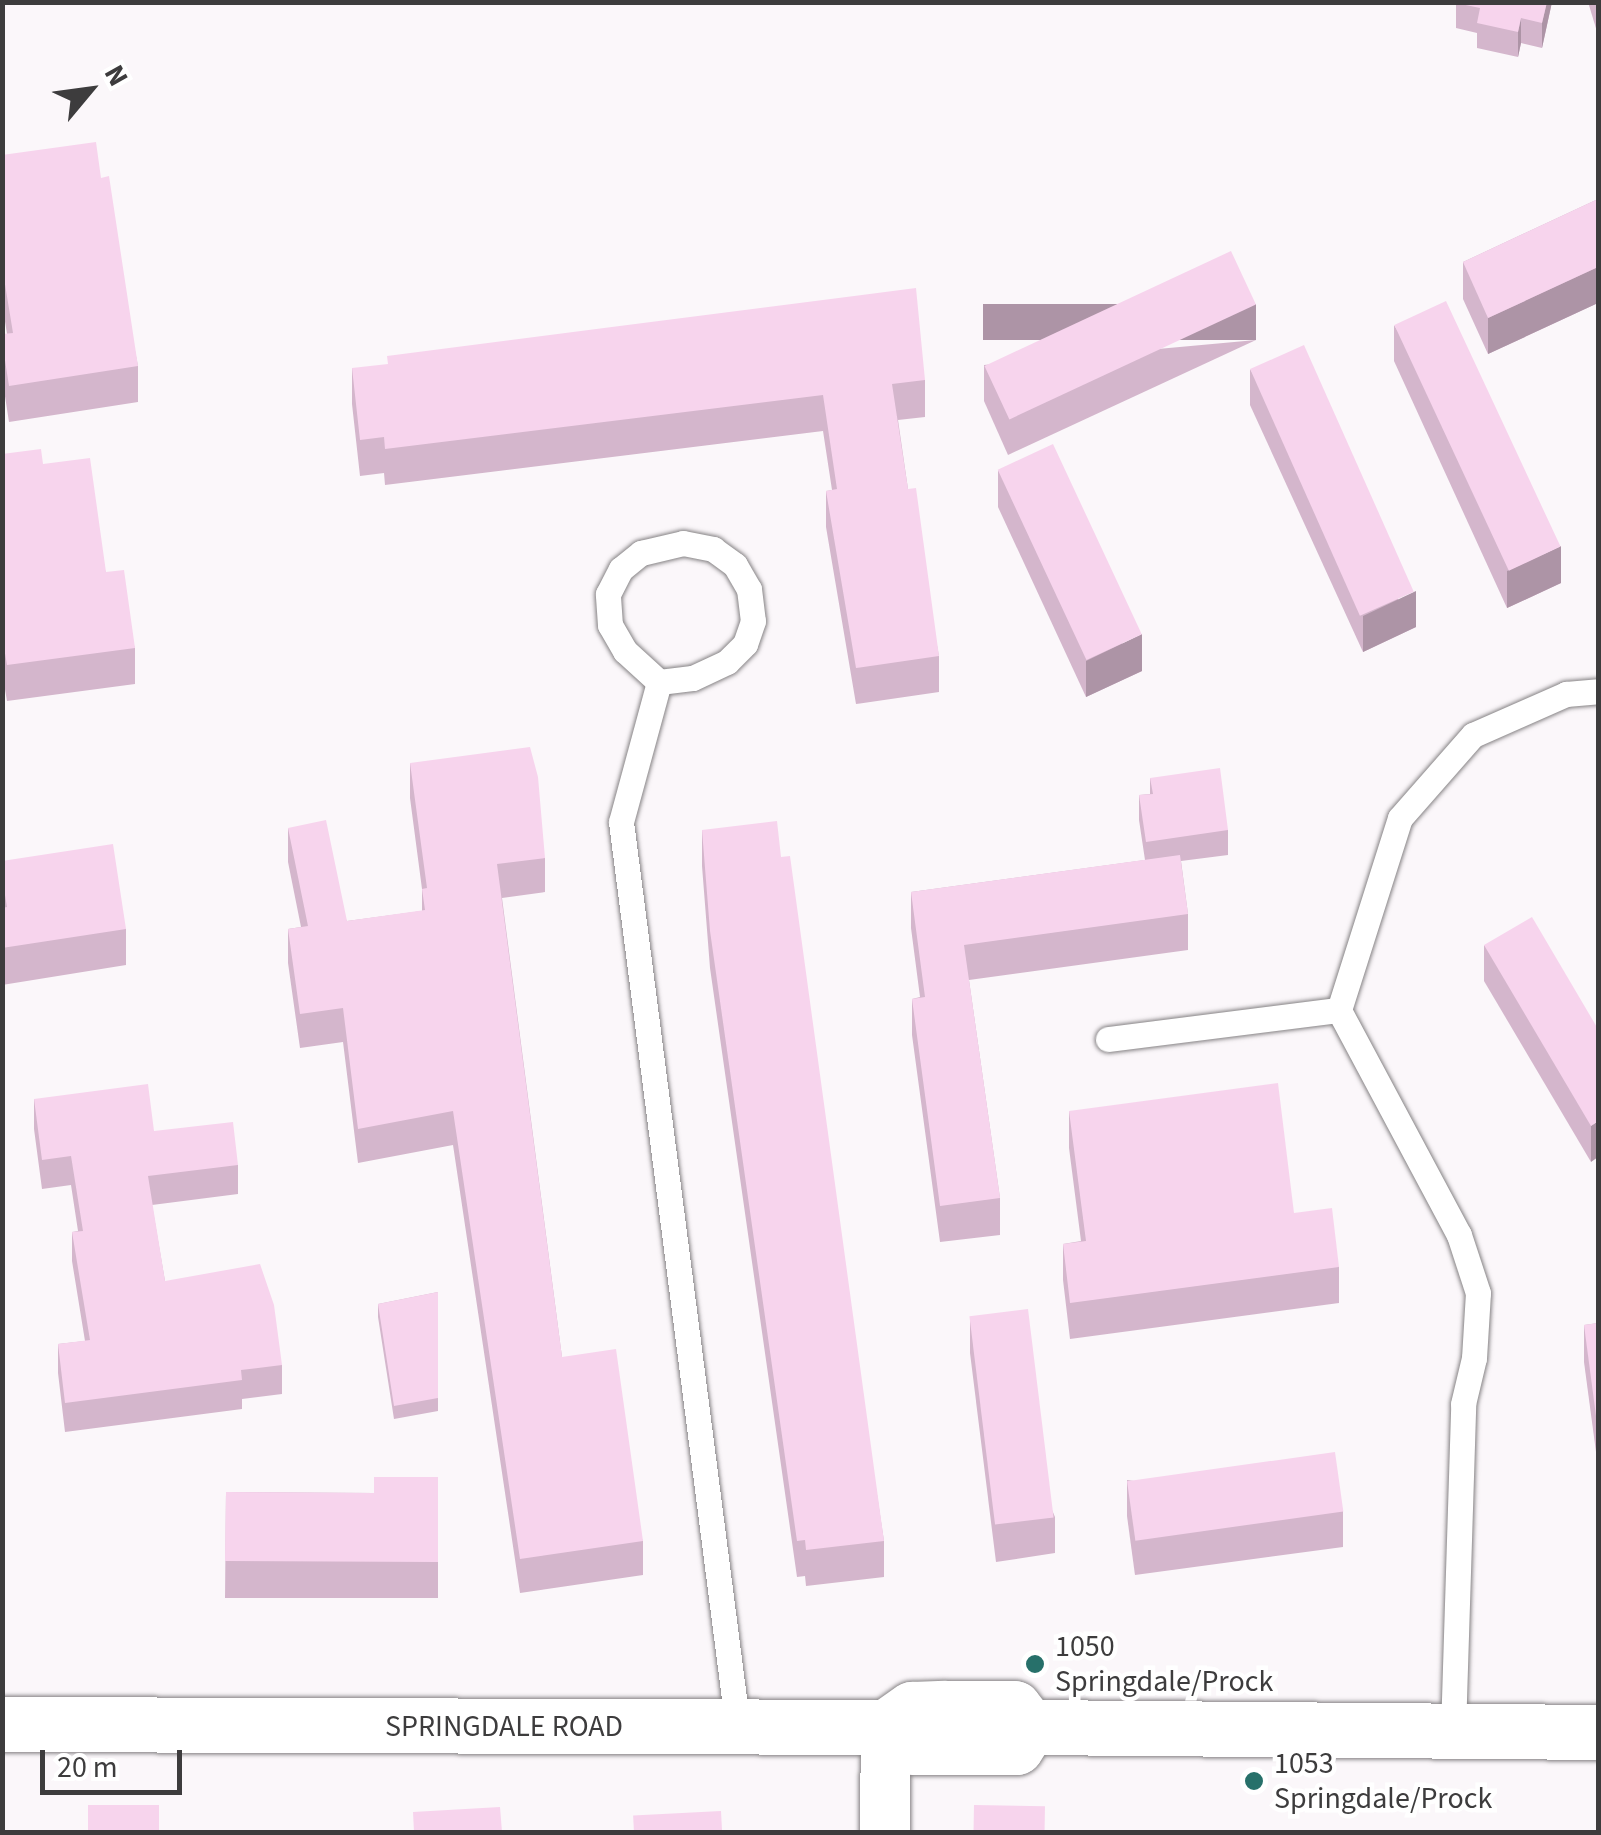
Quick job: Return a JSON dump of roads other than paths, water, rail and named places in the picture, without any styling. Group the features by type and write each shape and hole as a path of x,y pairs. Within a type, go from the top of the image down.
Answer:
{"main road":[{"name":"SPRINGDALE ROAD","path":"2,1724 886,1728 912,1709 1014,1708 1029,1727 1598,1732"}],"street":[{"path":"886,1728 886,1832"}],"lane":[{"path":"683,543 712,550 735,566 749,589 753,621 745,644 726,662 692,678 659,682 617,638 610,625 608,594 621,568 641,553 683,543"},
{"path":"659,682 621,822 738,1729"},
{"path":"1453,1731 1462,1404 1474,1358 1478,1293 1459,1235 1338,1010 1400,818 1473,734 1566,694 1598,691"},
{"path":"1108,1039 1338,1010"}],"place":[{"name":"1050 Springdale/Prock","path":"1035,1664"},
{"name":"1053 Springdale/Prock","path":"1254,1781"}]}
